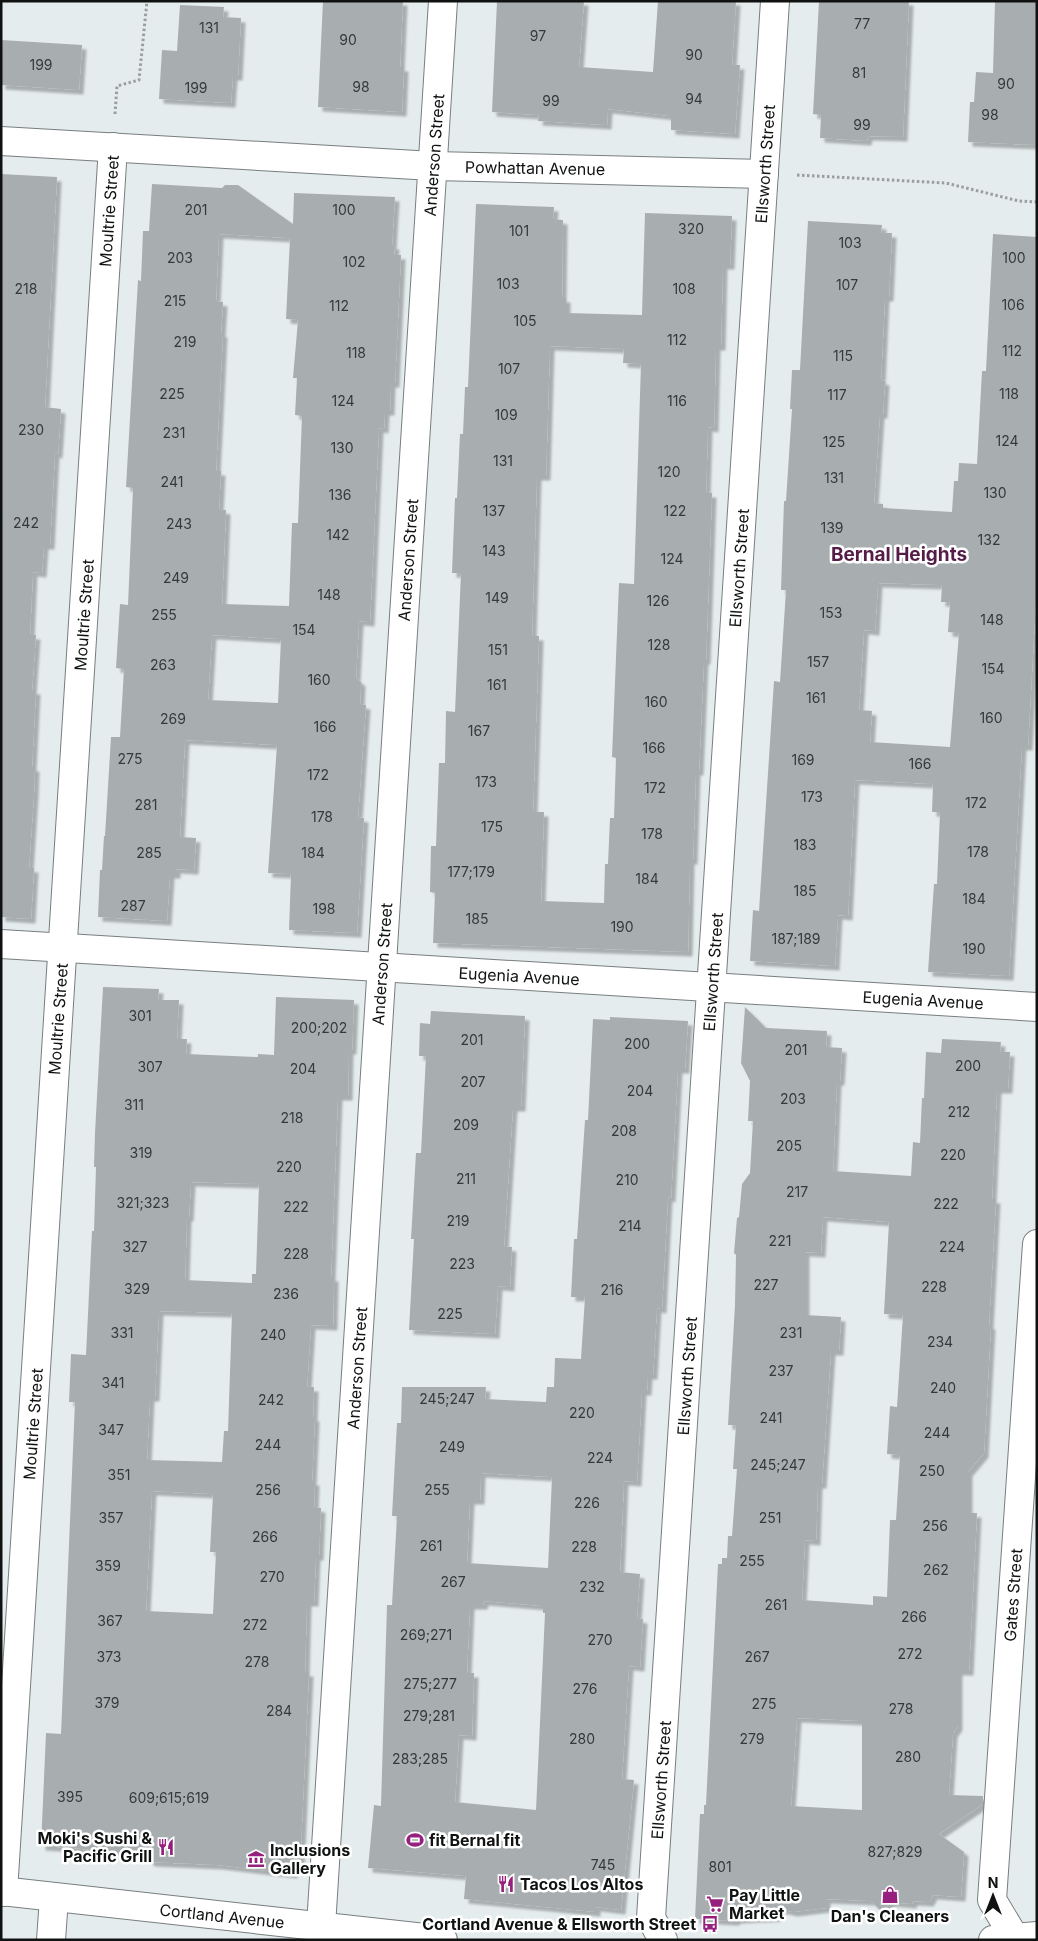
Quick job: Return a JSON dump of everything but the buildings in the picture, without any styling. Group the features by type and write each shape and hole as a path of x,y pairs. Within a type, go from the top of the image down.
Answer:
{"street":[{"name":"Anderson Street","path":"322,1926 443,1"},
{"name":"Ellsworth Street","path":"663,1940 652,1918 775,1"},
{"name":"Powhattan Avenue","path":"1,141 433,166 764,174"},
{"name":"Moultrie Street","path":"2,1891 113,147"},
{"name":"Eugenia Avenue","path":"1,944 1037,1007"},
{"name":"Gates Street","path":"1015,1938 992,1900 1037,1244"},
{"name":"Cortland Avenue","path":"2,1891 322,1926 395,1937 443,1940"},
{"path":"51,1940 54,1898"}],"path":[{"path":"117,86 139,80 146,1"},
{"path":"764,174 946,183 1019,201 1037,202"}],"place":[{"name":"fit Bernal fit","path":"415,1840"},
{"name":"Moki's Sushi & Pacific Grill","path":"166,1847"},
{"name":"Inclusions Gallery","path":"256,1859"},
{"name":"Tacos Los Altos","path":"506,1884"},
{"name":"Dan's Cleaners","path":"890,1895"},
{"name":"Pay Little Market","path":"715,1904"},
{"name":"Cortland Avenue & Ellsworth Street","path":"710,1924"}],"district":[{"name":"Bernal Heights","path":"899,554"}]}
